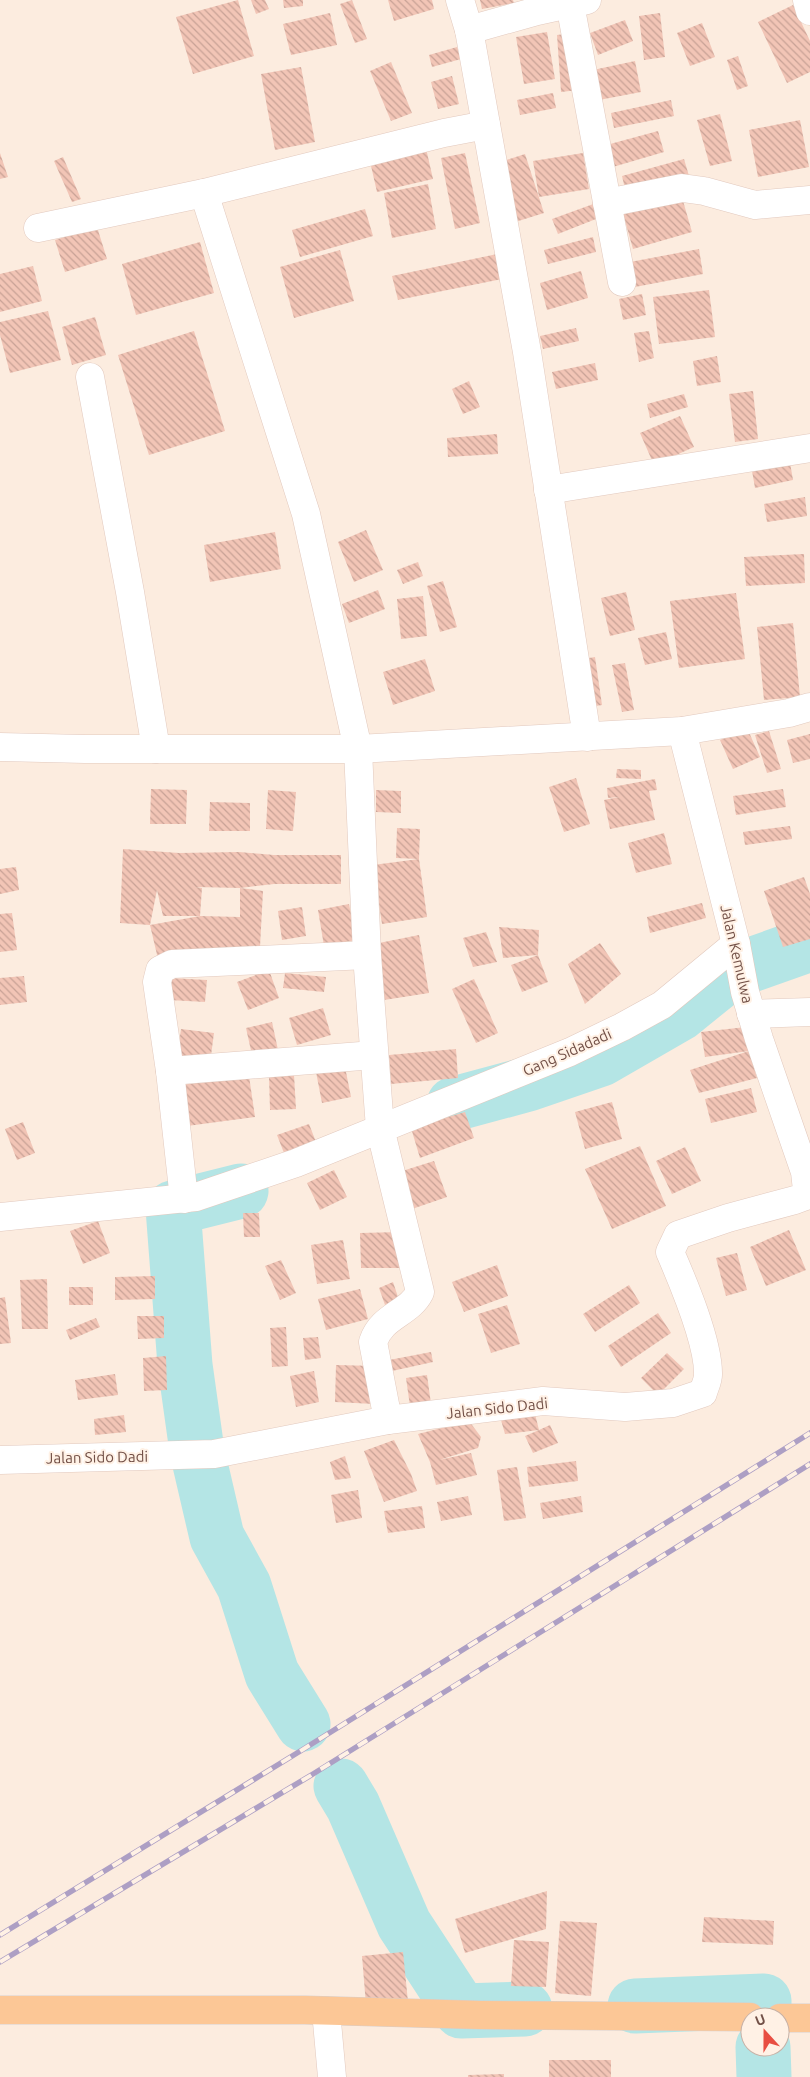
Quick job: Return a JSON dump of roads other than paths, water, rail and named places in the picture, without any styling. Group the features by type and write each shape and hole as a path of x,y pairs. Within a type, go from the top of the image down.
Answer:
{"main road":[{"path":"0,2010 326,2011 740,2017"},
{"path":"790,2018 810,2018"}],"street":[{"path":"460,0 469,30 527,352 587,737"},
{"path":"807,0 810,11"},
{"path":"469,30 578,2 608,203 622,282"},
{"path":"38,228 204,193 444,133 486,125"},
{"path":"608,203 682,188 704,191 755,205 810,200"},
{"path":"204,193 306,514 358,749 367,955 374,1056 383,1136 420,1292 416,1300 384,1323 377,1332 373,1342 388,1420"},
{"path":"90,377 130,592 156,748"},
{"path":"548,490 810,448"},
{"path":"0,746 358,749 682,731 789,713 810,707"},
{"name":"Jalan Kemulwa","path":"682,731 736,944 748,1003 805,1172"},
{"name":"Gang Sidadadi","path":"0,1217 196,1197 383,1136 622,1027 662,1005 736,944"},
{"path":"184,1198 170,1071 157,982 160,970 172,964 367,955"},
{"path":"748,1003 810,1012"},
{"path":"170,1071 374,1056"},
{"name":"Jalan Sido Dadi","path":"0,1460 214,1454 388,1420 543,1401 626,1407 673,1403 703,1393 708,1376 706,1351 670,1252 678,1235 728,1218 803,1197 807,1190 805,1172"},
{"path":"326,2011 332,2077"}],"waterway":[{"path":"454,1104 528,1084 601,1059 679,1014 731,972 810,944"},
{"path":"241,1191 173,1208 185,1365 197,1451 217,1537 244,1586 272,1674 303,1724"},
{"path":"341,1786 353,1806 404,1924 461,2011 525,2009"},
{"path":"635,2006 764,2001 764,2007"},
{"path":"763,2057 764,2077"}],"railway":[{"path":"0,1935 302,1750 810,1433"},
{"path":"0,1962 313,1774 810,1464"}]}
